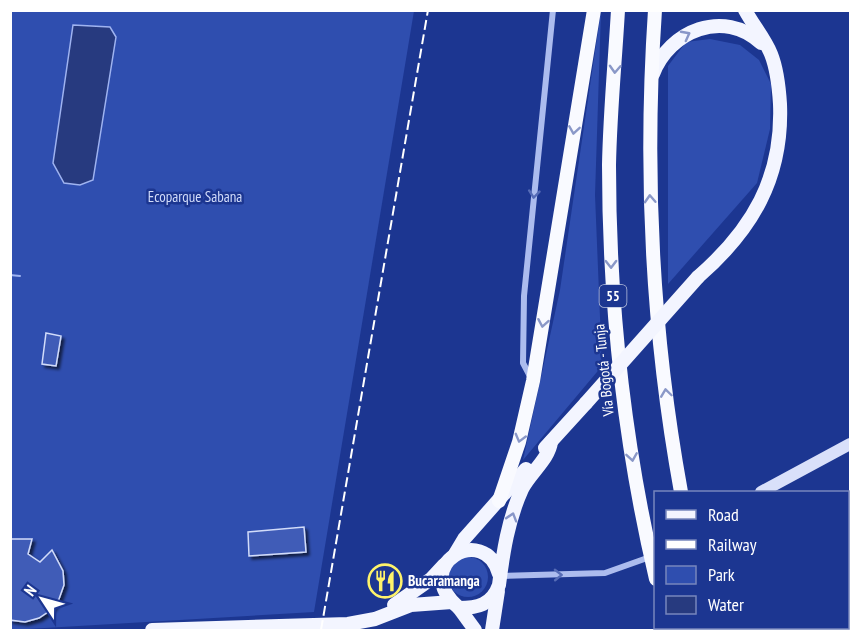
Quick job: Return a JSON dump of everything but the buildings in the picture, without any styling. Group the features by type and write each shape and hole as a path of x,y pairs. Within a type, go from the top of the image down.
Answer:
{"highway":[{"path":"499,501 519,442 533,381 594,10"},
{"name":"Vía Bogotá - Tunja","path":"618,10 609,163 612,280 629,438 654,572"},
{"path":"656,10 651,79 650,187 654,267 660,351 681,491"}],"main road":[{"path":"475,630 442,584 451,559 464,539 698,276 725,253 747,225 768,183 776,160 781,124 779,89 771,54 745,10"},
{"path":"651,79 658,60 670,45 685,34 704,27 723,26 742,30 758,40 771,54"},
{"path":"492,630 499,579 516,504 535,467 550,450 551,442"},
{"path":"763,491 850,444"},
{"path":"152,630 348,624 370,618 409,596 451,559 466,550 483,553 492,559 499,579 493,597 484,605 472,608 455,605 411,605 375,619 370,618"}],"street":[{"path":"533,381 527,374 523,363 524,296 553,10"},
{"path":"499,579 605,573 650,557"}],"green space":[{"name":"Ecoparque Sabana","path":"10,11 414,11 314,612 11,630"},
{"path":"601,11 595,195 602,366 523,460 560,290"},
{"path":"710,39 740,45 759,60 771,84 770,129 757,183 668,284 668,66 686,42"},
{"path":"468,557 482,563 488,577 482,591 468,597 454,591 448,577 454,563"}],"water":[{"path":"73,25 110,27 116,37 93,180 80,185 64,183 53,163"}],"waterway":[{"path":"10,275 20,276"}],"railway":[{"path":"321,630 428,10"}],"place":[{"name":"Bucaramanga","path":"385,581"}]}
